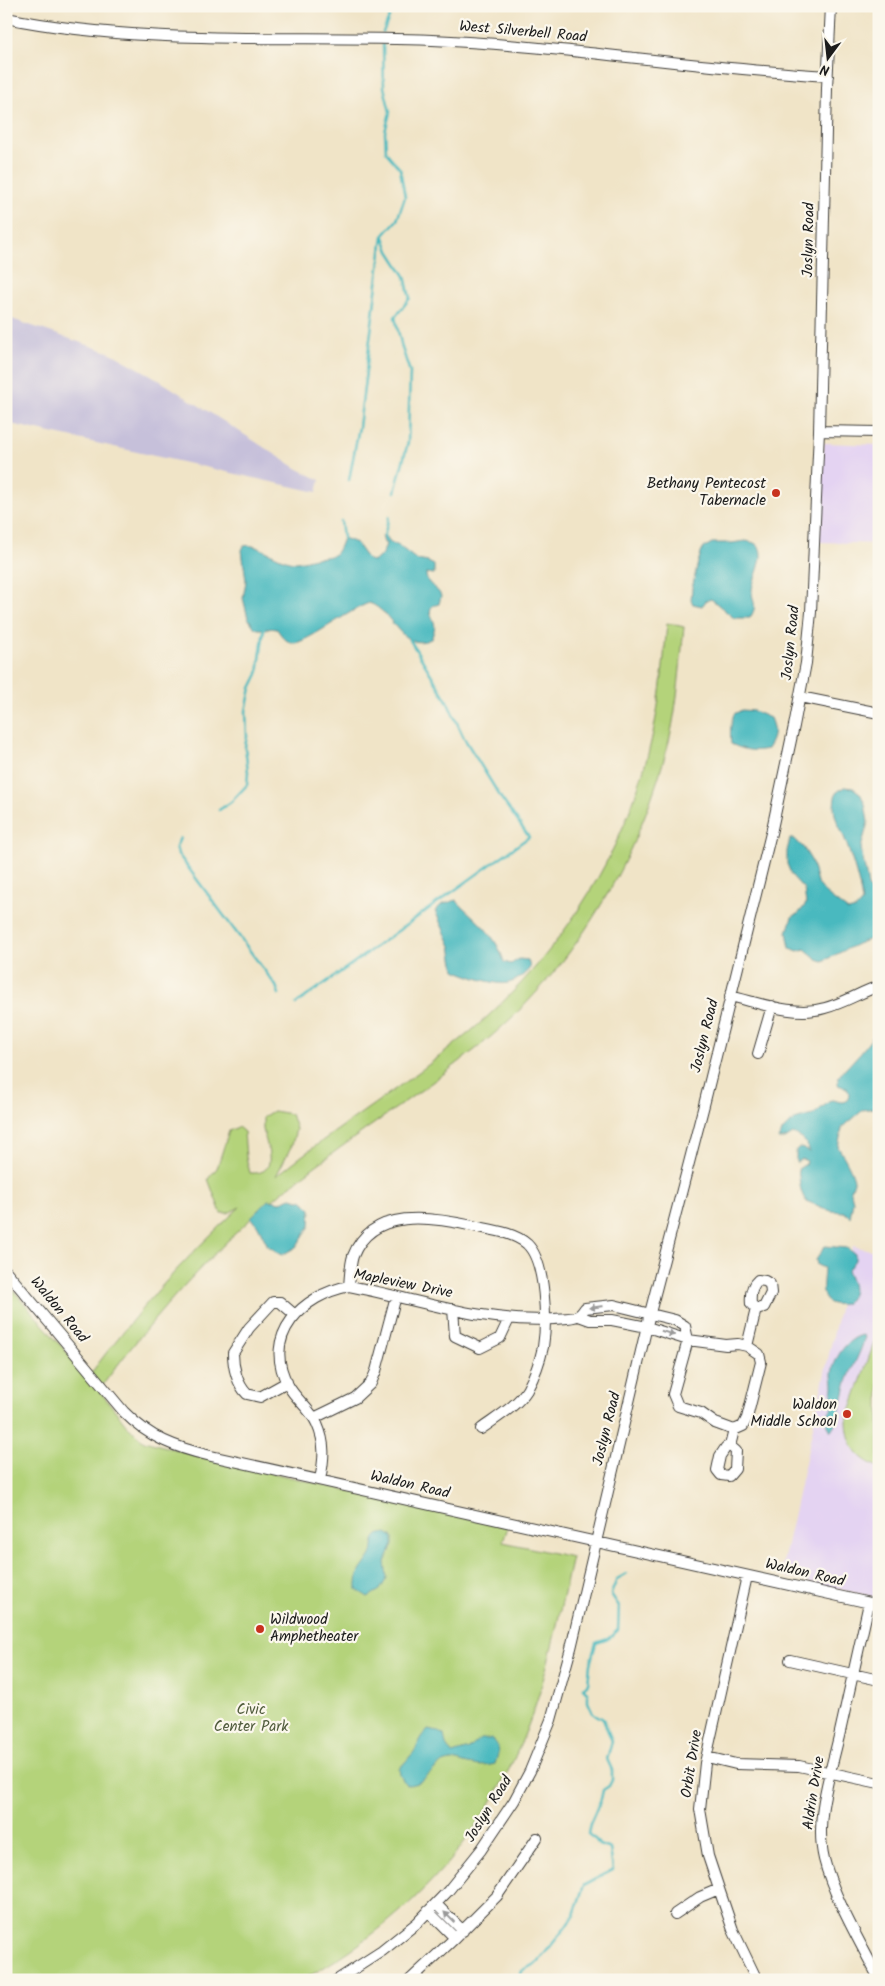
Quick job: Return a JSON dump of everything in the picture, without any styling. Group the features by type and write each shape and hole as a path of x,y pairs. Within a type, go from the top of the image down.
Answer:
{"street":[{"name":"Joslyn Road","path":"338,1980 382,1952 432,1908 481,1850 514,1801 530,1771 563,1680 650,1313 772,829 800,697 811,612 819,431 831,6"},
{"name":"West Silverbell Road","path":"6,18 72,30 108,33 234,37 376,38 534,46 664,62 828,76"},
{"path":"819,431 879,432"},
{"path":"800,697 879,713"},
{"path":"730,996 799,1011 824,1008 879,986"},
{"path":"758,1054 772,1006"},
{"path":"349,1286 352,1258 361,1240 371,1230 392,1221 432,1218 509,1234 525,1243 533,1251 543,1290 543,1346 538,1365 526,1391 512,1406 480,1429"},
{"name":"Waldon Road","path":"6,1271 117,1404 146,1432 181,1448 874,1604"},
{"name":"Mapleview Drive","path":"320,1480 324,1448 318,1426 286,1382 279,1356 280,1346 295,1315 317,1297 334,1289 349,1286 489,1317 544,1319 579,1316 590,1320 612,1320 647,1327 688,1340 726,1346 738,1344 747,1346"},
{"path":"314,1418 355,1398 371,1383 396,1296"},
{"path":"286,1382 260,1397 247,1394 237,1377 233,1353 249,1328 273,1302 280,1302 295,1315"},
{"path":"612,1320 614,1305"},
{"name":"Mapleview Drive","path":"579,1316 585,1308 614,1305 675,1320 685,1326 688,1340"},
{"path":"453,1309 455,1336 480,1348 500,1338 508,1319"},
{"path":"688,1340 673,1394 678,1406 701,1413 715,1423 734,1430 742,1426 747,1418 761,1362 759,1354 747,1346 756,1309"},
{"path":"730,1446 734,1430"},
{"name":"Orbit Drive","path":"747,1576 707,1757 702,1782 700,1809 708,1856 733,1930 757,1980"},
{"name":"Aldrin Drive","path":"874,1604 853,1674 822,1816 821,1838 824,1859 834,1886 879,1979"},
{"path":"790,1660 879,1680"},
{"path":"707,1757 736,1764 799,1766 879,1783"},
{"path":"410,1980 497,1896 537,1838"},
{"path":"675,1914 700,1897 719,1889"},
{"path":"432,1908 459,1934"}],"shaded area":[{"path":"6,317 111,353 151,375 298,469 320,480 317,492 6,423"},
{"path":"824,443 879,445 879,544 819,542"},
{"name":"Waldon Middle School","path":"853,1246 879,1252 879,1598 780,1576"}],"green space":[{"name":"Civic Center Park","path":"667,623 684,627 677,699 669,741 656,786 620,871 572,949 543,985 511,1019 476,1049 315,1166 240,1229 176,1294 99,1390 129,1428 144,1441 211,1459 508,1527 503,1542 572,1557 544,1676 532,1715 515,1758 494,1798 470,1835 412,1901 378,1930 302,1980 6,1980 6,1282 88,1377 160,1288 240,1207 228,1213 221,1213 208,1179 217,1168 229,1131 238,1127 244,1132 246,1157 250,1173 260,1172 266,1169 269,1164 263,1129 263,1117 273,1111 291,1114 296,1129 292,1145 276,1176 446,1051 470,1032 503,1001 534,968 562,933 588,895 628,815 643,772 654,728"},
{"path":"879,1329 879,1467 864,1460 854,1449 847,1428 847,1419"}],"water":[{"path":"382,536 386,536 391,543 398,545 417,560 434,565 434,574 426,573 426,577 441,596 439,604 432,606 430,610 435,626 431,639 420,642 404,636 378,607 369,603 308,638 294,643 286,640 277,629 255,628 248,618 243,598 246,581 242,550 244,546 256,547 283,559 298,562 331,556 339,549 343,538 356,543 368,560 374,561 381,555 386,543 384,543"},
{"path":"745,541 754,543 759,548 761,554 753,586 754,607 750,618 734,618 711,599 702,606 693,604 691,600 692,589 703,548 712,543"},
{"path":"742,710 754,711 770,718 773,734 772,741 767,749 749,750 731,744 734,714"},
{"path":"844,787 853,788 860,793 865,804 868,822 861,848 868,886 879,916 879,931 873,938 823,961 817,959 805,949 798,951 790,948 787,932 792,917 799,913 806,904 804,889 792,876 787,864 787,851 790,839 794,839 803,847 811,860 817,882 826,894 848,911 856,909 862,902 860,888 834,808 836,793"},
{"path":"456,900 491,935 504,962 511,964 519,959 528,960 530,968 514,981 503,984 466,975 455,970 451,946 435,911 441,905"},
{"path":"879,1029 879,1107 863,1110 842,1128 838,1147 854,1179 850,1189 853,1201 850,1217 844,1212 831,1211 806,1201 801,1190 798,1169 806,1164 807,1161 802,1159 796,1163 796,1150 799,1147 810,1152 804,1141 793,1134 785,1139 778,1139 783,1130 794,1120 813,1115 831,1100 842,1102 848,1099 849,1093 847,1088 838,1085 838,1077"},
{"path":"291,1198 303,1201 311,1209 310,1226 296,1247 282,1255 268,1246 251,1217 268,1200 281,1202"},
{"path":"825,1246 847,1248 855,1254 855,1260 847,1271 853,1288 849,1300 845,1304 830,1303 824,1295 824,1268 817,1265 816,1260"},
{"path":"879,1260 879,1299 871,1269 874,1262"},
{"path":"863,1335 865,1337 863,1343 849,1376 839,1414 831,1431 827,1424 829,1412 833,1407 831,1399 833,1387 832,1374 835,1362 847,1344"},
{"path":"387,1533 393,1537 393,1545 385,1562 387,1578 380,1590 368,1597 357,1590 359,1575 371,1555 375,1539 378,1535"},
{"path":"428,1730 444,1735 446,1745 452,1754 469,1749 480,1739 491,1739 497,1745 498,1754 495,1764 479,1766 455,1761 445,1762 420,1781 406,1785 399,1769 414,1752"}],"waterway":[{"path":"383,32 394,6"},
{"path":"349,480 359,427 383,236 397,220 405,197 400,169 386,152 385,132 390,112 384,87 383,45"},
{"path":"384,237 389,251 405,276 410,298 395,317 410,372 408,442 395,492"},
{"path":"384,536 389,517"},
{"path":"341,521 343,538"},
{"path":"219,810 231,802 247,785 246,711 251,688 258,674 264,629"},
{"path":"296,1004 529,837 501,798 464,738 446,699 410,640"},
{"path":"180,838 176,847 178,854 276,986 279,994"},
{"path":"519,1980 522,1971 538,1962 574,1915 584,1885 613,1870 610,1849 599,1845 588,1834 603,1790 609,1786 612,1780 612,1770 607,1759 612,1741 603,1719 593,1713 588,1702 588,1693 583,1688 588,1684 590,1664 596,1643 608,1639 618,1630 619,1606 611,1594 617,1579 626,1574"}],"place":[{"name":"Bethany Pentecost Tabernacle","path":"776,493"},
{"name":"Waldon Middle School","path":"847,1414"},
{"name":"Wildwood Amphetheater","path":"260,1629"}]}
